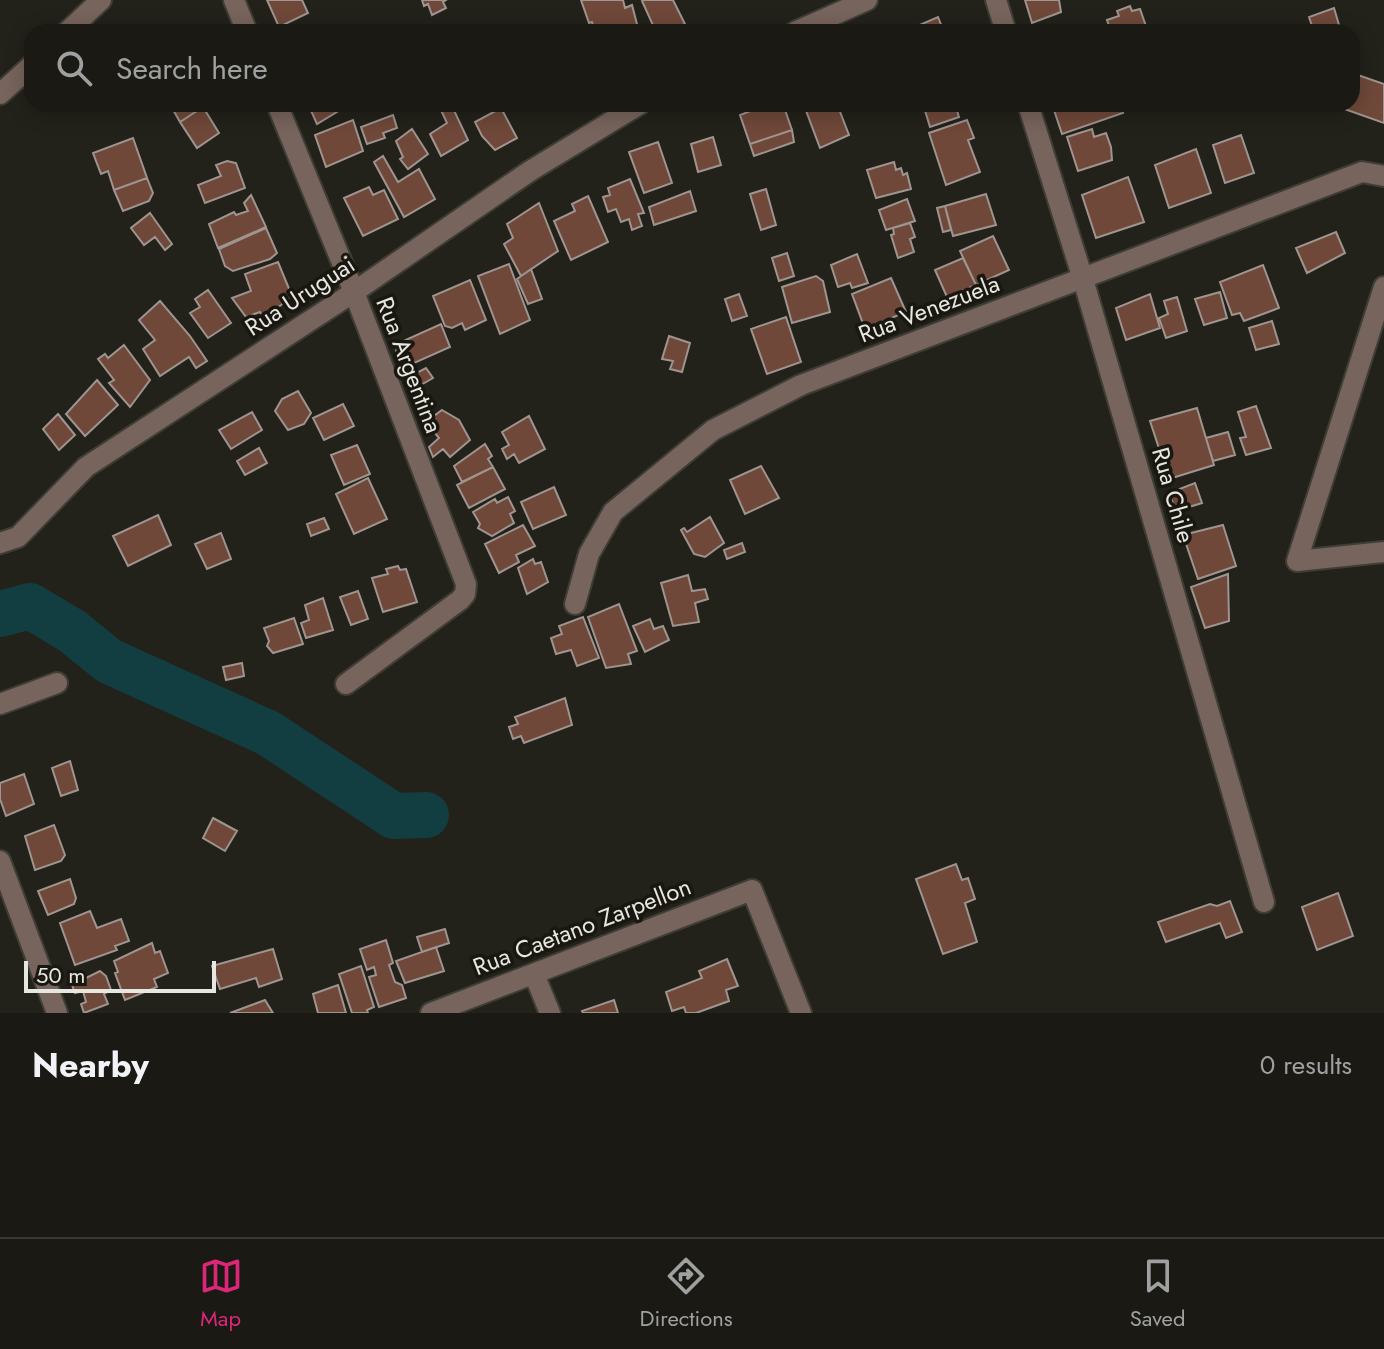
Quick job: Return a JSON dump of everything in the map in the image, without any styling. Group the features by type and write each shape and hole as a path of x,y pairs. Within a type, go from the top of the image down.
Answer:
{"street":[{"path":"76,24 101,0"},
{"path":"234,0 244,24"},
{"path":"813,24 867,0"},
{"path":"996,0 1004,24"},
{"path":"0,94 24,72"},
{"name":"Rua Argentina","path":"280,112 354,292 466,584 465,594 460,600 346,684"},
{"name":"Rua Uruguai","path":"0,543 18,537 86,467 354,292 530,171 627,112"},
{"name":"Rua Chile","path":"1031,112 1083,279 1264,902"},
{"name":"Rua Venezuela","path":"575,604 589,554 613,512 713,430 801,385 1362,172 1384,176"},
{"path":"1384,287 1297,561 1384,552"},
{"path":"0,704 57,683"},
{"path":"0,861 57,1013"},
{"name":"Rua Caetano Zarpellon","path":"431,1013 752,890 801,1013"},
{"path":"534,974 550,1013"}],"building":[{"path":"267,0 302,0 308,13 285,24 278,24"},
{"path":"422,0 446,0 443,2 446,8 432,15 428,4 424,6"},
{"path":"581,0 623,0 625,8 632,5 637,24 592,22 589,23"},
{"path":"673,0 685,24 652,24 642,1"},
{"path":"1025,0 1059,0 1061,12 1032,23"},
{"path":"1130,6 1132,11 1140,9 1145,24 1108,24 1107,20 1119,16 1117,11"},
{"path":"1334,8 1339,24 1311,24 1309,17"},
{"path":"938,17 941,24 922,24"},
{"path":"1360,76 1384,84 1384,123 1353,112 1360,112"},
{"path":"174,112 195,112 180,122"},
{"path":"195,112 206,112 219,133 197,148 180,122"},
{"path":"312,112 337,112 317,124"},
{"path":"442,112 455,112 468,140 441,156 430,134 447,123"},
{"path":"494,112 503,112 517,138 495,150 482,136 475,122"},
{"path":"748,112 786,112 792,130 750,144 740,115"},
{"path":"806,112 840,112 849,135 820,148"},
{"path":"925,112 957,112 959,117 930,127"},
{"path":"1055,112 1123,112 1123,113 1062,134"},
{"path":"393,115 397,128 383,133 385,138 367,144 361,127"},
{"path":"353,120 363,151 326,167 315,135"},
{"path":"967,120 974,138 968,140 980,172 946,185 929,133"},
{"path":"412,129 428,154 408,169 400,159 403,157 396,141"},
{"path":"1092,129 1094,137 1106,133 1112,160 1078,171 1067,137"},
{"path":"792,130 794,142 754,156 750,144"},
{"path":"1241,135 1254,173 1225,183 1213,145"},
{"path":"713,137 721,165 698,172 691,144"},
{"path":"133,138 147,178 114,190 108,171 101,174 93,153"},
{"path":"658,142 672,183 644,193 629,152"},
{"path":"1196,149 1211,193 1169,208 1155,165"},
{"path":"383,156 398,182 419,169 435,199 404,217 374,162"},
{"path":"227,161 236,163 245,188 205,203 198,185 221,176 216,165"},
{"path":"894,162 896,170 901,168 903,175 907,173 911,189 876,198 867,170"},
{"path":"1128,177 1144,222 1096,238 1082,195"},
{"path":"147,178 153,193 149,201 123,211 114,190"},
{"path":"630,179 644,213 638,214 642,226 632,230 629,219 621,222 616,209 608,212 603,197 610,195 608,188"},
{"path":"369,187 373,195 384,190 398,219 363,236 344,198"},
{"path":"766,189 776,225 761,230 750,194"},
{"path":"690,191 696,211 654,225 649,207"},
{"path":"986,194 996,225 953,236 945,206"},
{"path":"251,195 266,227 218,248 209,224 234,212 236,215 248,211 244,203"},
{"path":"588,196 608,242 571,260 554,221 575,211 572,204"},
{"path":"907,199 915,221 886,230 879,210"},
{"path":"539,203 558,251 521,276 504,244 513,238 507,224"},
{"path":"945,206 951,230 943,232 937,208"},
{"path":"150,213 172,244 165,250 155,237 144,245 131,228"},
{"path":"910,223 915,237 910,239 914,252 898,258 891,235 894,234 893,228"},
{"path":"266,228 277,253 270,259 233,271 225,266 219,249"},
{"path":"1336,232 1345,253 1307,273 1296,248"},
{"path":"993,236 1009,270 976,285 960,251"},
{"path":"787,253 794,276 779,281 772,258"},
{"path":"857,254 868,283 852,288 850,283 838,287 831,265"},
{"path":"963,258 976,285 947,297 935,270"},
{"path":"278,262 292,296 264,319 260,312 246,317 232,298 251,291 245,274"},
{"path":"509,264 530,320 500,334 478,276"},
{"path":"1263,265 1279,308 1244,321 1240,313 1232,315 1220,282"},
{"path":"531,269 542,299 528,304 517,279"},
{"path":"816,276 823,281 830,312 792,323 782,287"},
{"path":"891,278 906,312 865,329 852,294"},
{"path":"470,280 486,320 465,330 462,323 452,328 445,326 433,296"},
{"path":"208,290 231,323 208,338 190,313 200,307 195,299"},
{"path":"1220,292 1227,318 1204,325 1195,299"},
{"path":"739,294 747,316 732,321 725,299"},
{"path":"1150,294 1160,328 1126,340 1116,308"},
{"path":"1177,297 1187,331 1166,338 1159,318 1168,314 1164,301"},
{"path":"160,301 207,361 196,368 189,357 160,376 143,349 155,340 139,320"},
{"path":"786,317 801,362 767,374 751,329"},
{"path":"1272,321 1279,344 1256,350 1249,328"},
{"path":"441,324 450,347 403,368 396,351 399,343"},
{"path":"669,336 690,343 682,372 670,369 673,361 662,359"},
{"path":"124,345 150,380 130,407 109,383 114,380 98,359 105,354 108,358"},
{"path":"426,368 433,378 414,389 407,378"},
{"path":"97,380 118,405 85,436 66,414"},
{"path":"298,391 311,413 304,424 288,430 275,411 282,399"},
{"path":"343,404 354,426 324,440 313,418"},
{"path":"1256,406 1271,448 1246,455 1240,438 1246,437 1238,412"},
{"path":"1197,408 1214,465 1169,479 1150,421"},
{"path":"442,410 459,420 470,440 450,457 443,449 433,457 429,447 439,438 426,422"},
{"path":"252,412 262,430 231,449 219,430"},
{"path":"58,414 75,435 59,450 43,429"},
{"path":"529,416 545,449 519,463 514,454 507,459 502,449 509,445 502,432"},
{"path":"1228,432 1235,455 1213,461 1206,438"},
{"path":"485,444 492,456 488,459 493,467 462,482 454,466"},
{"path":"357,445 370,474 344,485 331,455"},
{"path":"259,448 267,463 245,475 237,461"},
{"path":"761,466 779,498 745,514 730,480"},
{"path":"493,467 505,489 469,508 457,485"},
{"path":"368,478 387,519 354,534 336,494"},
{"path":"1195,483 1202,503 1176,511 1169,493"},
{"path":"554,487 566,515 533,529 521,502"},
{"path":"508,497 515,511 510,514 514,523 492,536 478,528 480,524 473,512 495,499 497,503"},
{"path":"158,515 171,545 128,566 113,536"},
{"path":"710,517 724,543 705,557 694,554 681,530 684,528 687,532"},
{"path":"324,518 329,529 311,536 307,524"},
{"path":"523,525 535,546 516,555 519,562 499,573 485,544"},
{"path":"1223,525 1236,566 1198,579 1183,535"},
{"path":"221,533 231,559 207,569 195,544"},
{"path":"742,543 745,552 727,559 724,550"},
{"path":"533,559 535,564 541,562 548,582 527,594 518,568"},
{"path":"398,566 400,570 406,569 417,602 383,612 372,578 388,574 386,569"},
{"path":"1228,574 1229,621 1205,628 1191,587"},
{"path":"688,575 692,591 705,589 708,599 695,603 699,622 673,626 661,583"},
{"path":"358,591 368,619 351,625 340,597"},
{"path":"323,598 333,630 306,638 301,623 309,620 305,605"},
{"path":"619,604 637,651 628,654 631,664 606,668 588,617"},
{"path":"583,617 599,658 577,666 571,650 556,654 551,638 562,634 559,626"},
{"path":"294,618 303,644 273,653 267,646 269,641 264,628"},
{"path":"650,619 654,629 663,626 669,640 645,652 633,626"},
{"path":"242,663 244,676 226,680 223,667"},
{"path":"565,698 572,725 524,743 521,736 513,739 509,727 518,724 515,717"},
{"path":"70,761 78,790 61,796 52,768"},
{"path":"24,774 34,804 6,816 0,799 0,783"},
{"path":"213,818 237,831 225,851 203,838"},
{"path":"54,825 65,855 61,861 35,870 25,836"},
{"path":"956,864 962,880 968,878 975,899 965,903 977,942 943,954 916,879"},
{"path":"70,879 76,898 74,904 48,915 38,891"},
{"path":"1338,893 1353,936 1317,950 1302,907"},
{"path":"1230,901 1242,932 1226,938 1220,923 1166,942 1158,922 1210,904 1217,906"},
{"path":"90,911 97,928 121,919 129,941 115,946 117,950 75,965 60,923"},
{"path":"445,929 449,943 422,952 417,937"},
{"path":"386,940 393,963 389,965 395,982 402,985 406,998 379,1007 369,977 376,975 374,967 367,970 360,949"},
{"path":"152,943 155,953 160,951 168,973 154,979 157,987 125,1000 114,961"},
{"path":"436,947 444,971 405,983 396,961"},
{"path":"273,949 282,979 259,987 256,978 220,989 212,966"},
{"path":"727,959 738,986 726,990 729,1001 696,1013 686,1013 684,1007 672,1011 666,992 702,978 699,971"},
{"path":"361,966 374,1007 367,1010 368,1013 352,1013 339,974"},
{"path":"100,971 106,976 111,990 104,994 108,1004 84,1013 81,1004 86,1002 83,991 75,993 72,985"},
{"path":"338,985 346,1013 318,1013 313,994"},
{"path":"265,1000 273,1013 230,1013"},
{"path":"614,1000 618,1013 582,1011"}],"waterway":[{"path":"0,614 30,606 72,631 109,661 268,733 394,816 426,815"}]}
